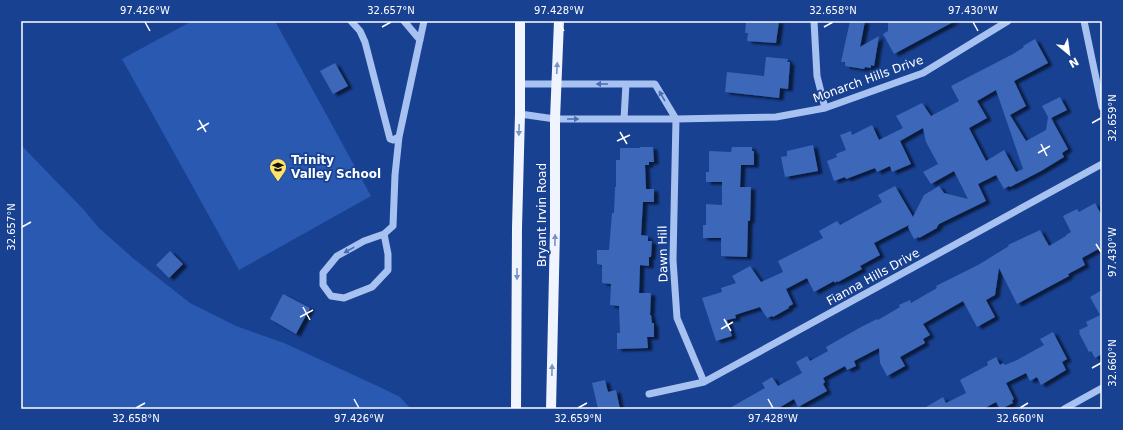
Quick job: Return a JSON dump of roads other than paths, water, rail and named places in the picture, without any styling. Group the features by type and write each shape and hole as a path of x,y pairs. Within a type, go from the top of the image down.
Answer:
{"main road":[{"name":"Bryant Irvin Road","path":"516,409 520,21"},
{"name":"Bryant Irvin Road","path":"551,409 555,230 555,119 559,21"}],"street":[{"path":"352,21 360,31 365,42 390,139 393,140 399,137"},
{"path":"404,21 420,40"},
{"path":"384,234 388,254 388,270 372,287 344,298 331,296 323,285 323,273 337,256 364,241 384,234 393,226 394,174 399,137 424,21"},
{"path":"814,21 817,76 825,108"},
{"name":"Monarch Hills Drive","path":"520,114 555,119 676,119 776,117 825,108 924,72 1008,21"},
{"path":"1084,21 1102,107"},
{"path":"519,84 654,84 676,119"},
{"path":"624,119 626,84"},
{"name":"Dawn Hill","path":"676,119 673,260 677,318 704,382"},
{"name":"Fianna Hills Drive","path":"649,394 704,382 1102,164"},
{"path":"1064,409 1102,388"}],"place":[{"name":"Trinity Valley School","path":"278,182"}]}
